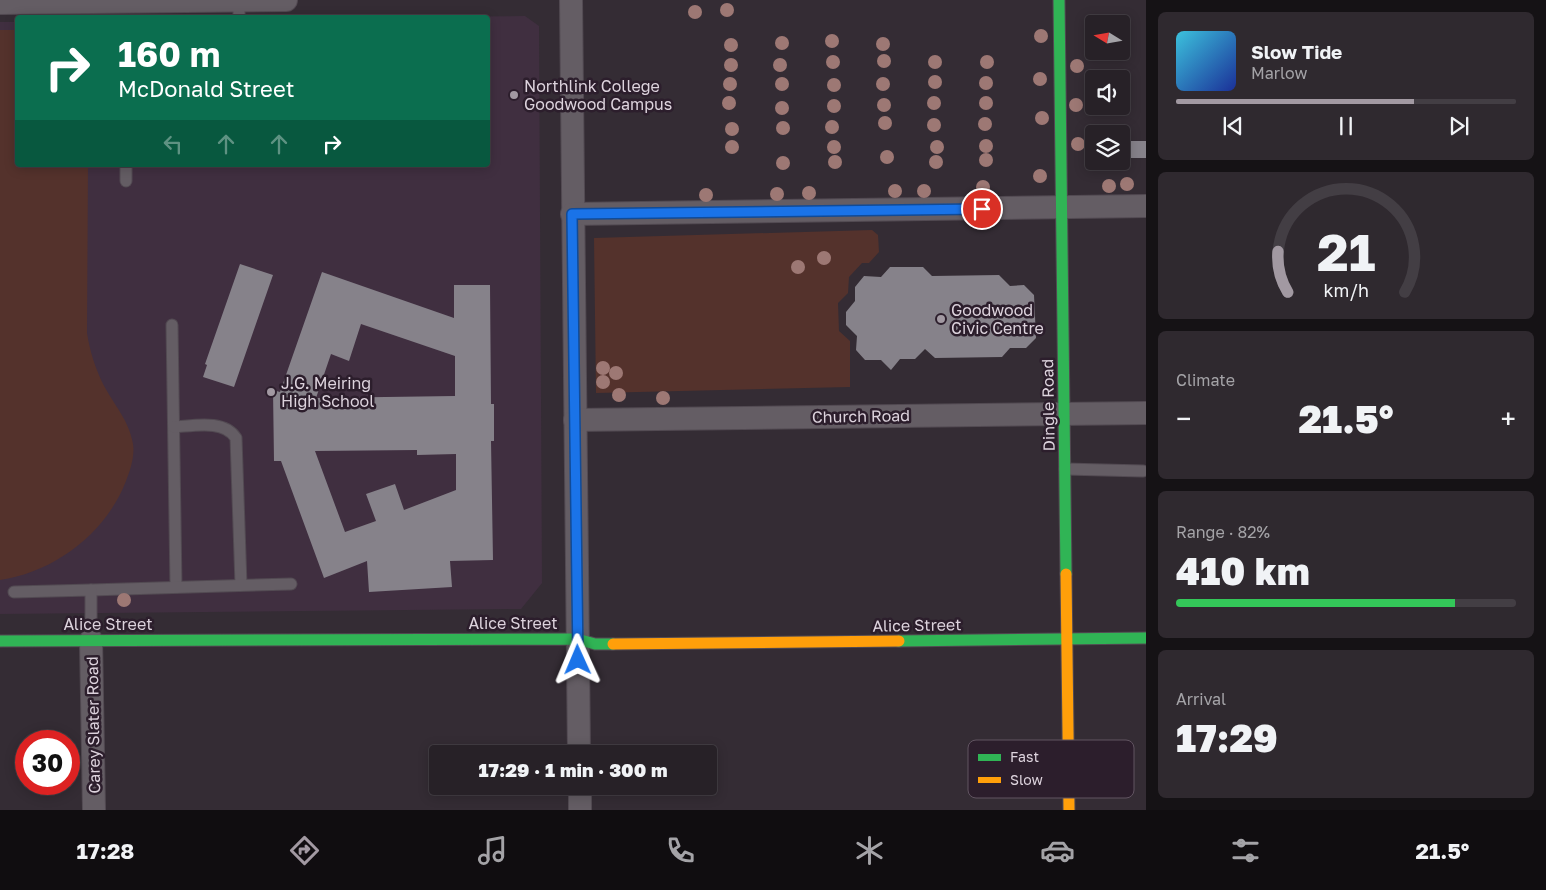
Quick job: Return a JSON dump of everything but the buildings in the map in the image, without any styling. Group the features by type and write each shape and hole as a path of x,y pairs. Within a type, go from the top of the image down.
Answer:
{"street":[{"path":"0,3 286,0"},
{"path":"571,0 579,745"},
{"name":"Dingle Road","path":"1059,0 1068,740"},
{"path":"572,214 1146,206"},
{"name":"Church Road","path":"575,420 1146,413"},
{"name":"Alice Street","path":"0,641 577,638 595,644 646,645 1146,638"},
{"name":"Carey Slater Road","path":"91,640 94,810"},
{"path":"580,795 580,810"}],"lane":[{"path":"239,0 239,15"},
{"path":"126,167 126,181"},
{"path":"172,325 176,587"},
{"path":"174,427 221,426 230,430 236,438 241,585"},
{"path":"1065,469 1143,471"},
{"path":"14,592 291,584"},
{"path":"91,590 91,640"}],"shaded area":[{"name":"J.G. Meiring High School","path":"490,16 525,16 539,26 542,583 521,609 0,614 0,22 15,22 15,167 490,167"},
{"path":"0,30 15,30 15,167 88,167 87,333 91,353 103,384 121,413 131,435 133,458 126,481 117,500 92,533 59,559 20,576 0,580"},
{"path":"872,230 878,235 879,252 869,263 862,263 849,277 848,293 838,303 839,331 850,341 850,387 596,393 594,238"}],"traffic: fast":[{"path":"1059,0 1066,574"},
{"path":"899,641 1146,638"},
{"path":"0,641 577,639 595,644 613,644"}],"traffic: slow":[{"path":"1066,574 1068,740"},
{"path":"613,644 899,641"},
{"path":"1069,798 1069,810"}],"place":[{"name":"Northlink College Goodwood Campus","path":"514,95"},
{"name":"Goodwood Civic Centre","path":"941,319"},
{"name":"J.G. Meiring High School","path":"271,392"}],"route":[{"path":"578,660 572,214 982,209"}]}
